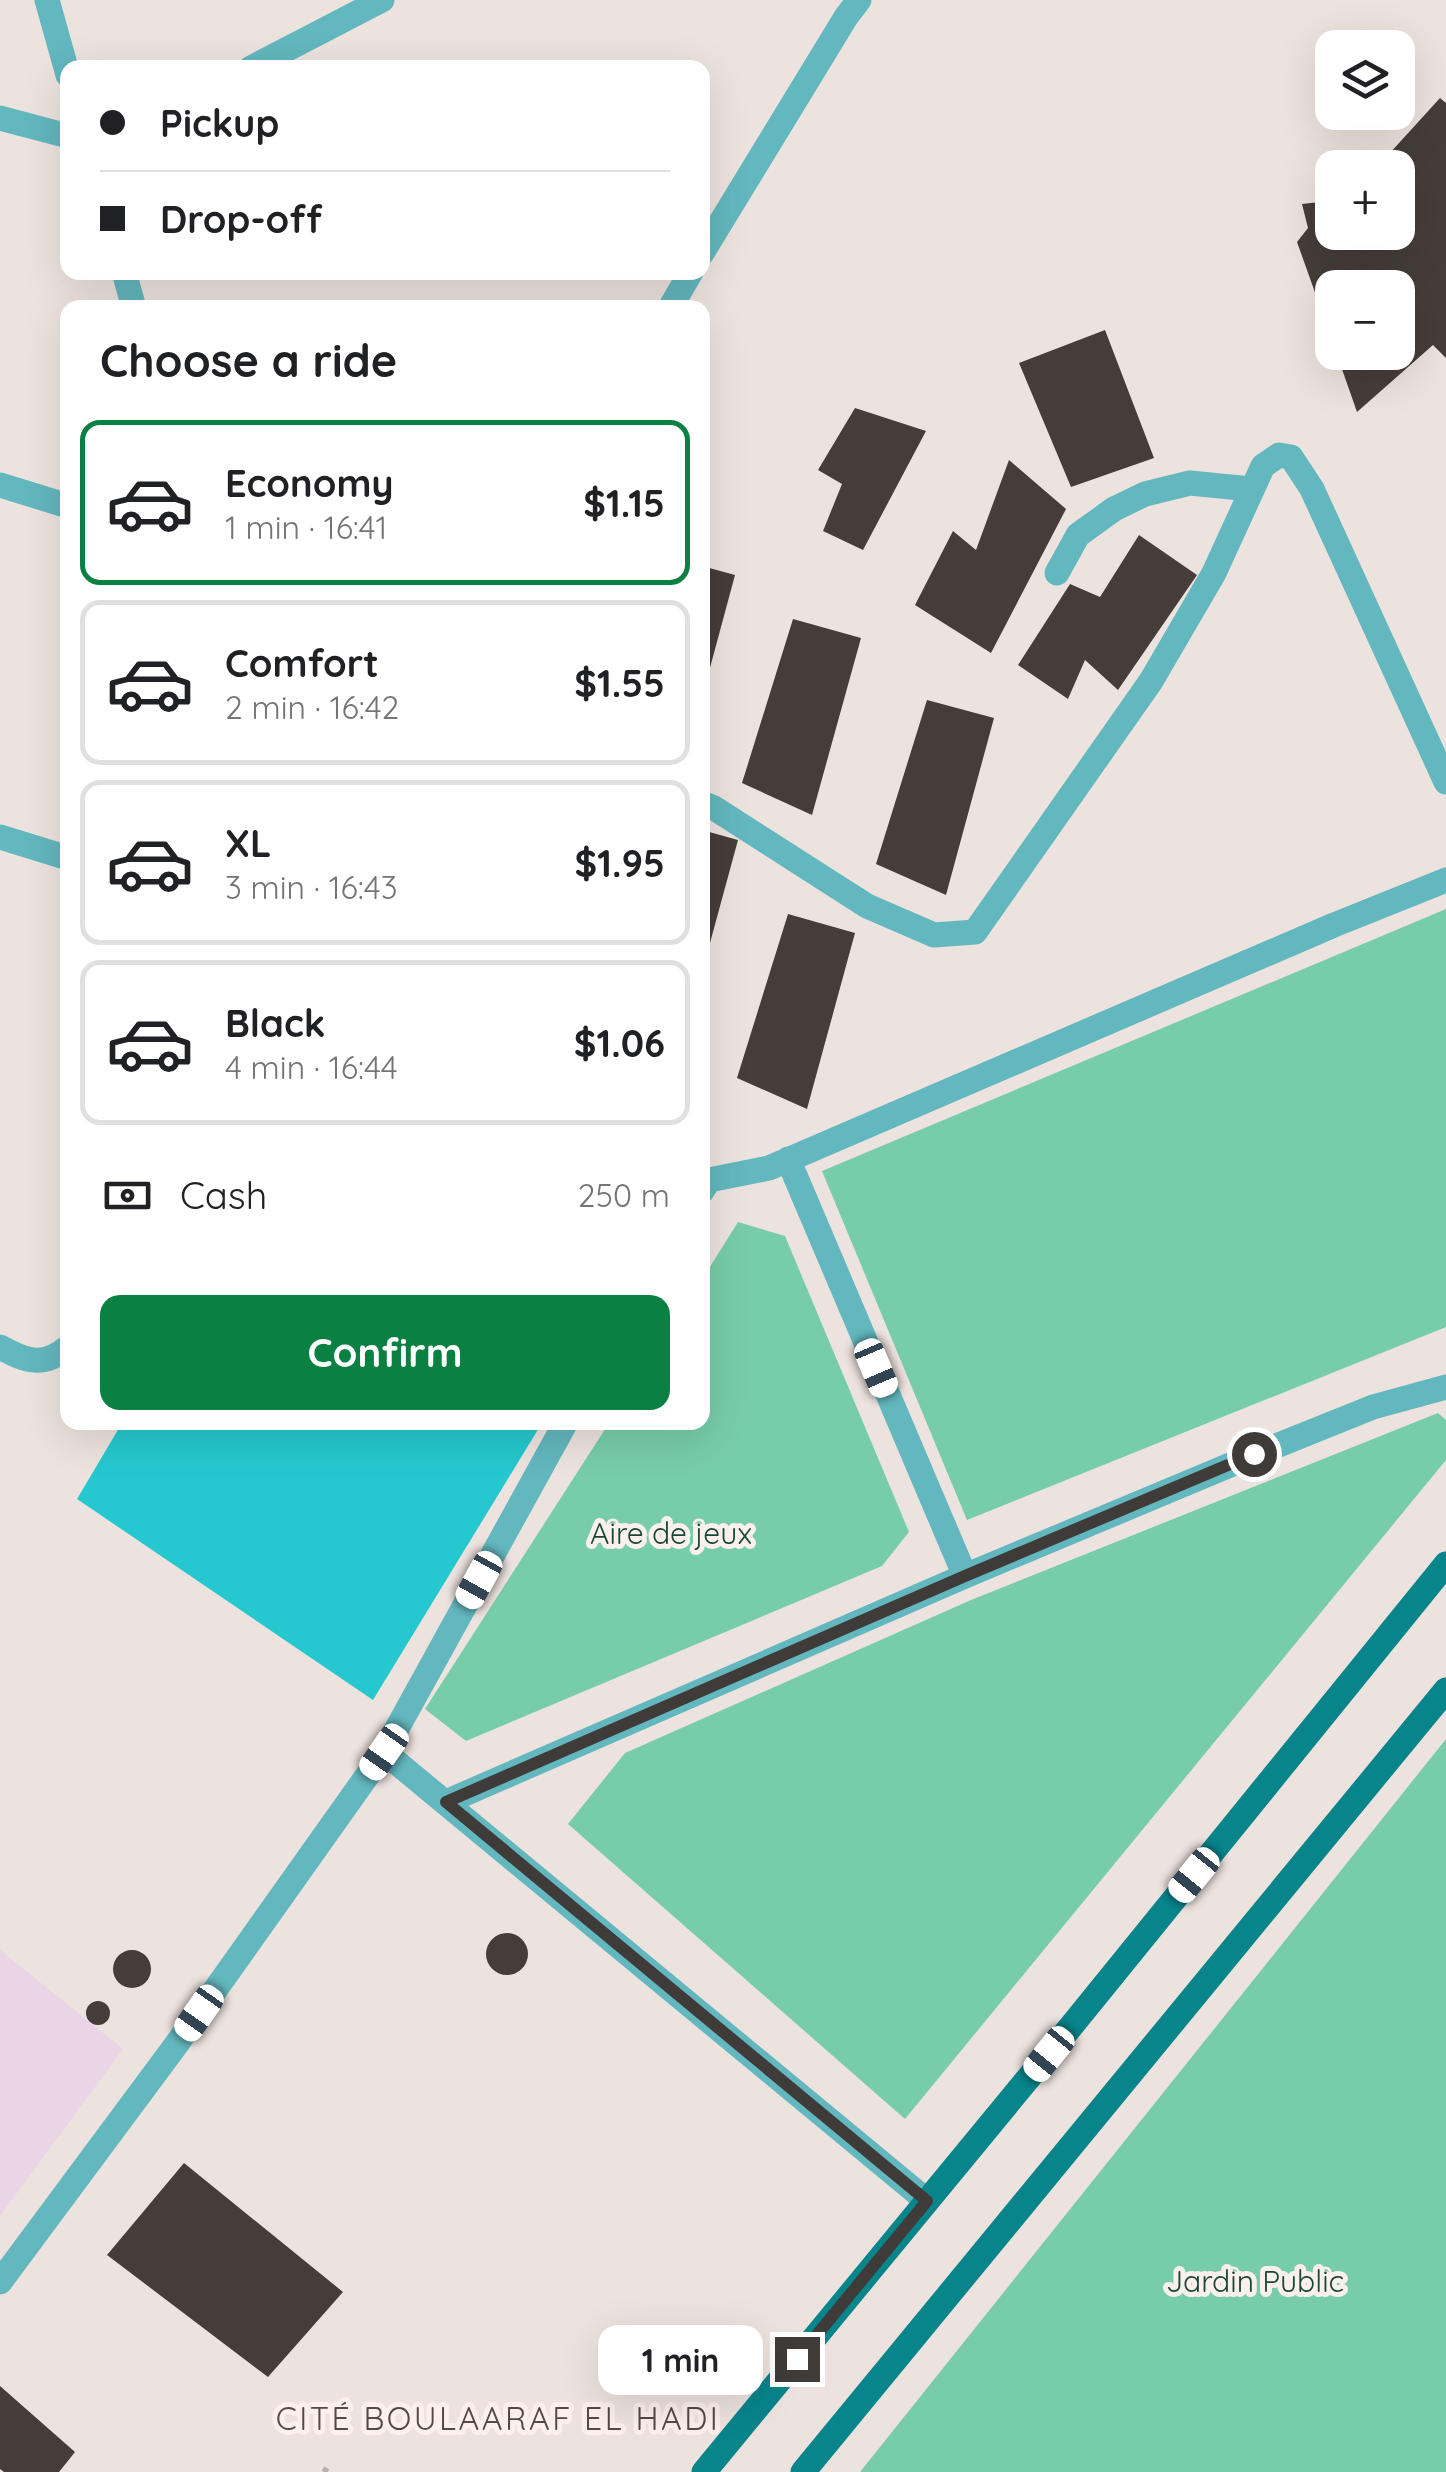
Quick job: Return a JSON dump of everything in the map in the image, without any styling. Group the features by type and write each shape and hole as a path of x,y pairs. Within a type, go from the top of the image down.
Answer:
{"main road":[{"path":"704,2472 1446,1564"},
{"path":"803,2472 1446,1690"}],"street":[{"path":"46,0 64,60"},
{"path":"266,60 382,0"},
{"path":"710,240 859,0"},
{"path":"0,118 60,134"},
{"path":"710,806 867,906 934,935 975,932 1151,681 1214,573 1262,466 1279,454 1291,456 1312,489 1446,782"},
{"path":"1057,573 1078,535 1114,509 1145,494 1190,483 1252,489"},
{"path":"0,484 60,503"},
{"path":"0,837 60,856"},
{"path":"710,1181 769,1168 1446,880"},
{"path":"788,1159 965,1576"},
{"path":"0,1347 24,1360 60,1354"},
{"path":"446,1802 1254,1454 1356,1414 1446,1388"},
{"path":"0,2282 176,2046 384,1752 562,1430"},
{"path":"384,1752 927,2201"}],"shaded area":[{"path":"0,1950 123,2049 0,2216"}],"green space":[{"path":"1446,909 1446,1327 967,1520 822,1171"},
{"name":"Aire de jeux","path":"738,1222 785,1236 909,1532 882,1566 466,1741 425,1709 604,1430 710,1430 710,1267"},
{"path":"1438,1413 1446,1420 1446,1460 905,2119 568,1824 625,1753 971,1600"},
{"name":"Jardin Public","path":"1446,1739 1446,2472 860,2472"}],"water":[{"path":"117,1430 538,1430 373,1700 77,1499"}],"building":[{"path":"1440,98 1446,103 1446,358 1433,345 1415,361 1415,270 1315,270 1315,292 1297,242 1308,228 1302,204 1315,203 1315,250 1415,250 1415,150 1393,150 1415,130"},
{"path":"1105,330 1154,458 1071,487 1019,363"},
{"path":"1342,370 1405,370 1357,412"},
{"path":"855,408 926,431 863,550 823,531 842,484 818,470"},
{"path":"1009,460 1066,509 991,653 915,605 953,531 976,550"},
{"path":"1139,535 1197,575 1118,690 1085,660 1068,699 1018,665 1070,584 1100,597"},
{"path":"710,568 735,575 710,668"},
{"path":"793,619 861,638 812,815 742,783"},
{"path":"927,700 994,718 946,895 876,864"},
{"path":"710,832 738,840 710,943"},
{"path":"788,914 855,933 807,1109 737,1078"},
{"path":"507,1933 522,1939 528,1954 522,1969 507,1975 492,1969 486,1954 492,1939"},
{"path":"132,1950 146,1955 151,1969 146,1983 132,1988 118,1983 113,1969 118,1955"},
{"path":"98,2001 110,2013 98,2025 86,2013"},
{"path":"184,2163 343,2292 268,2377 107,2255"},
{"path":"0,2386 75,2452 59,2472 0,2469"}],"district":[{"name":"CITÉ BOULAARAF EL HADI","path":"498,2419"}],"route":[{"path":"797,2359 927,2201 446,1802 1254,1454"}]}
